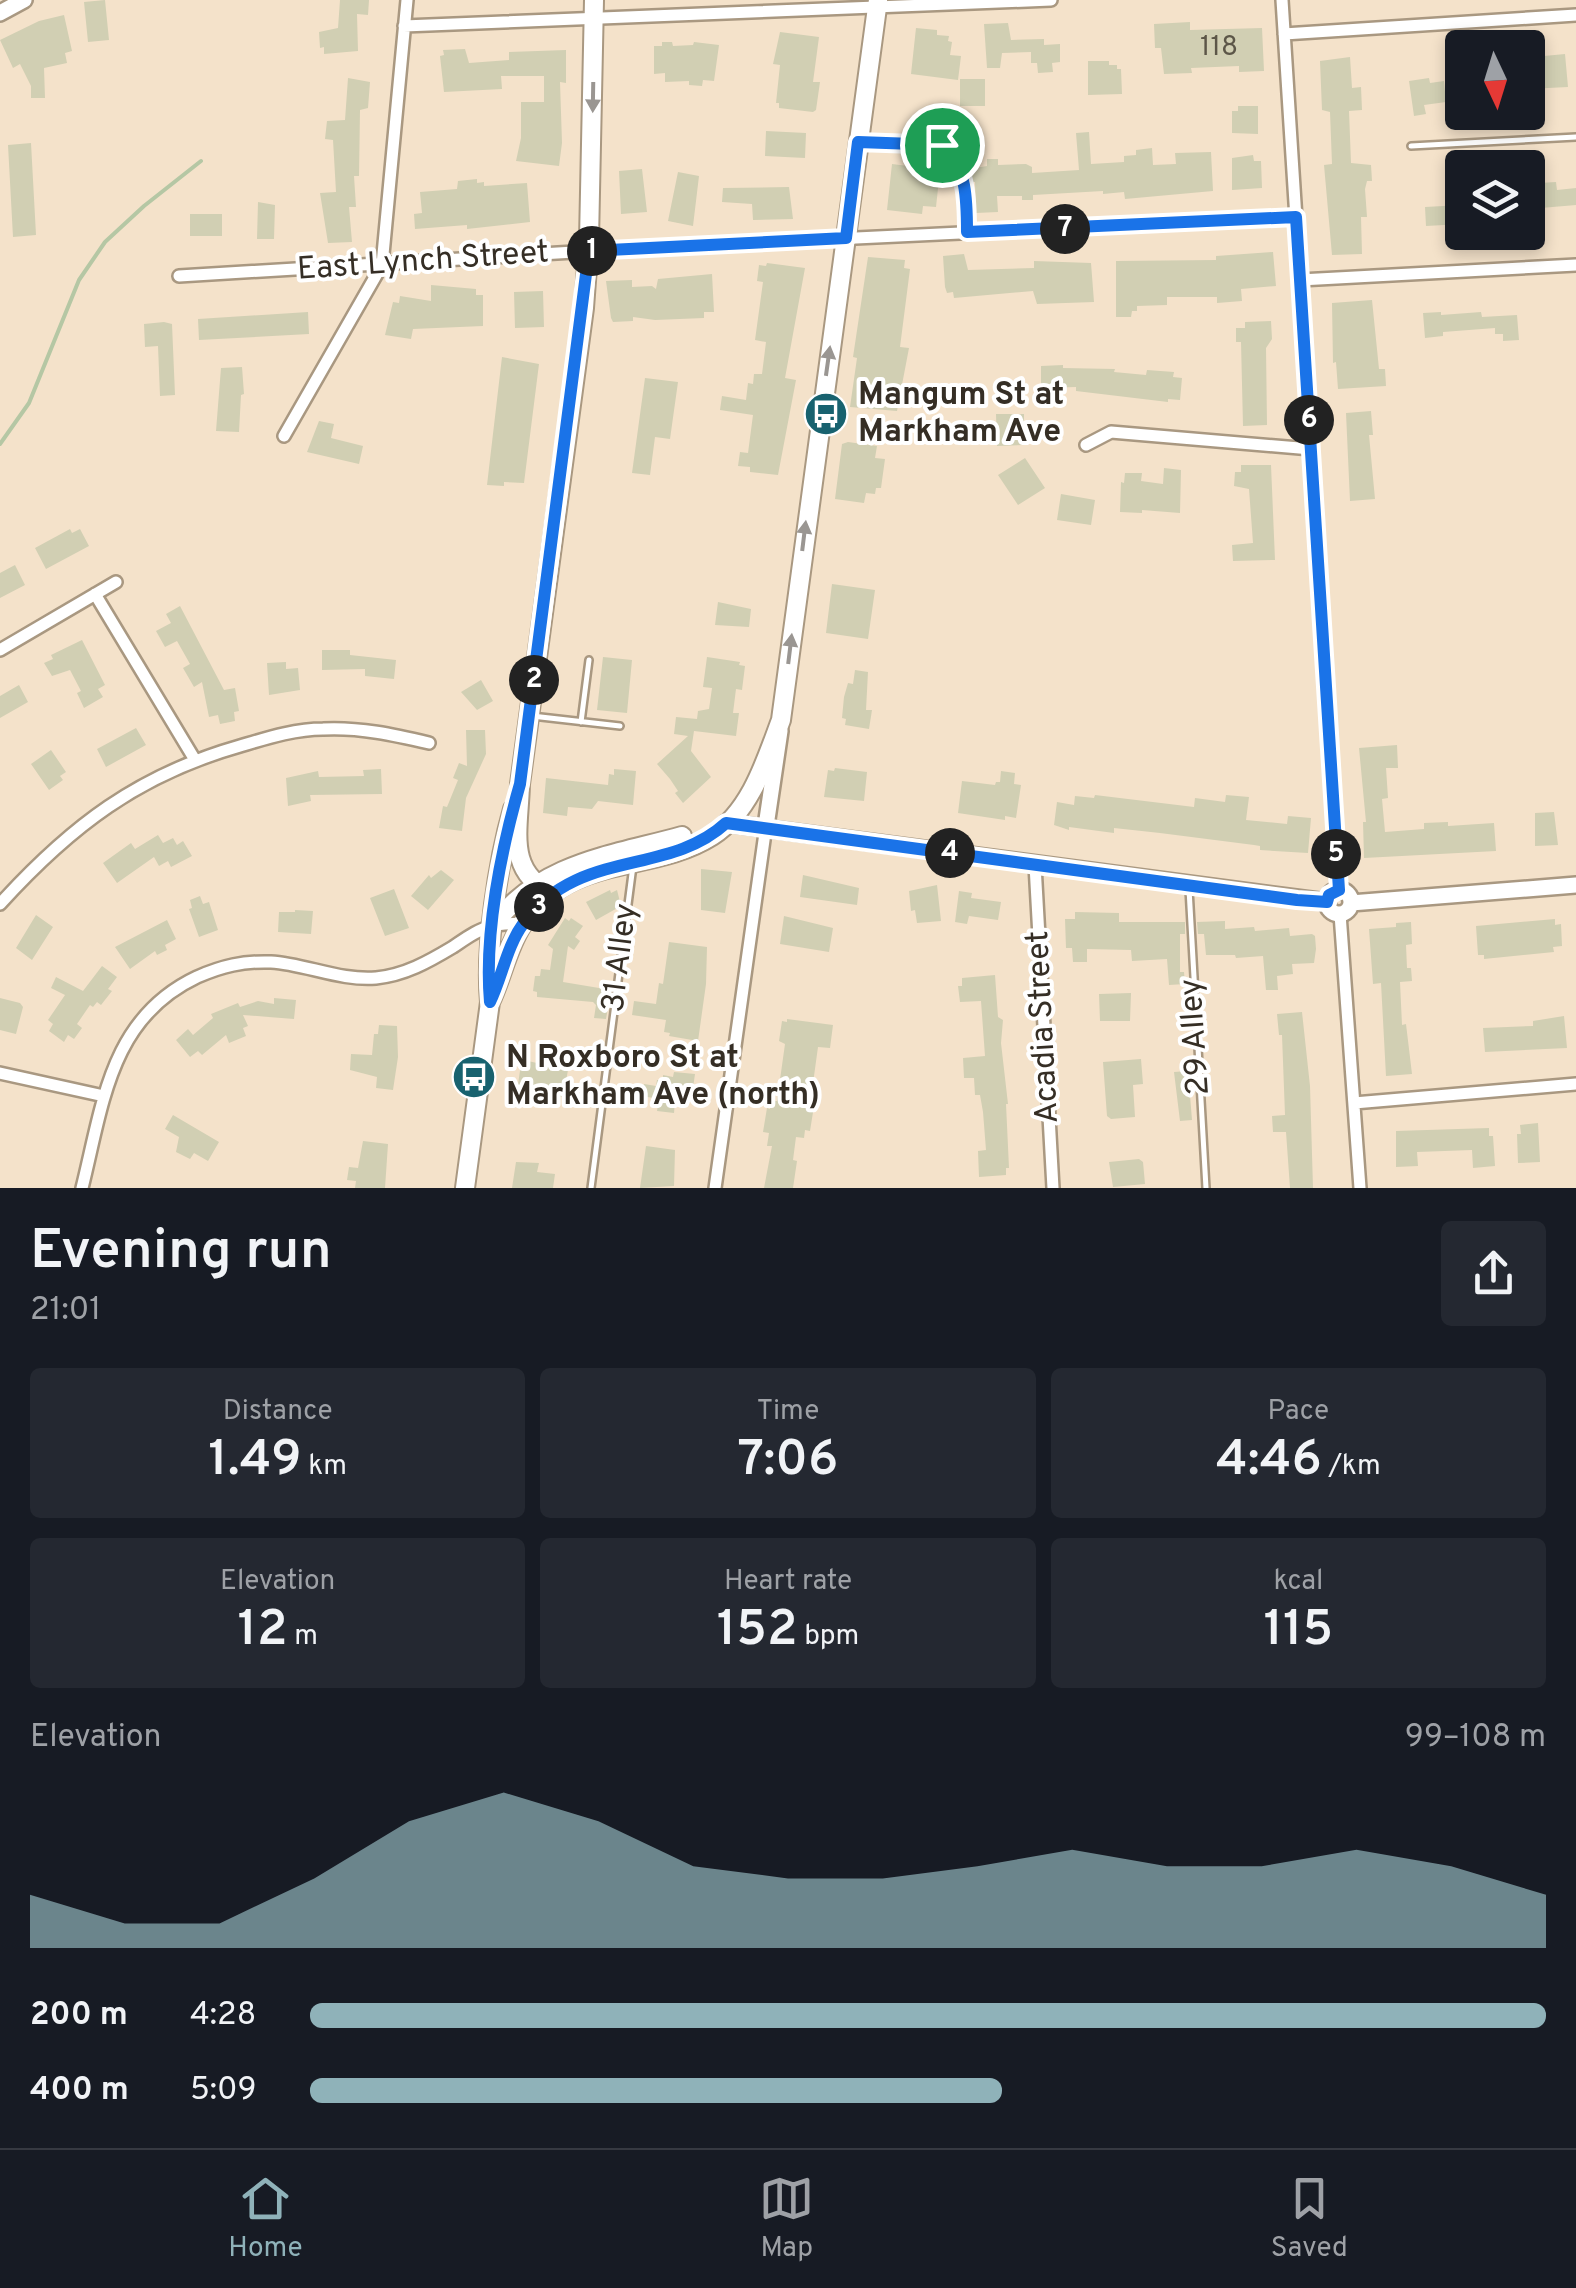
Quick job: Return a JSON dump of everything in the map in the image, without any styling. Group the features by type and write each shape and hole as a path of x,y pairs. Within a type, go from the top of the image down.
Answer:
{"main road":[{"path":"493,926 508,906 544,890 576,864 633,854 726,823 756,782 781,720 877,3"},
{"path":"544,890 520,864 520,784 589,251 594,10"},
{"path":"465,1188 490,1002 493,926 507,830 520,784"},
{"path":"490,1002 523,923 544,890"}],"street":[{"path":"0,13 24,0"},
{"path":"284,436 382,265 407,0"},
{"path":"404,26 594,10 1050,0"},
{"path":"1282,0 1339,890"},
{"path":"1284,34 1576,15"},
{"name":"East Lynch Street","path":"179,276 589,251 1296,217"},
{"path":"1300,280 1576,266"},
{"path":"1086,445 1111,432 1311,448"},
{"path":"0,650 116,582"},
{"path":"95,594 194,760"},
{"path":"715,1188 781,720"},
{"path":"0,904 76,828 126,792 194,760 306,730 354,730 430,743"},
{"path":"726,823 1327,902"},
{"name":"Acadia Street","path":"1035,865 1053,1188"},
{"path":"1339,890 1329,895 1330,910 1576,885"},
{"path":"1339,890 1349,895 1346,909 1360,1188"},
{"path":"82,1188 104,1096 126,1038 154,1004 183,984 242,962 273,962 377,978 410,971 474,933 493,926 523,923"},
{"path":"0,1073 104,1096"},
{"path":"1354,1103 1576,1084"}],"lane":[{"path":"1411,146 1576,137"},
{"path":"858,142 942,145 951,152 960,165 967,232"},
{"path":"581,722 589,660"},
{"path":"529,715 620,726"},
{"name":"31 Alley","path":"591,1188 633,854"},
{"name":"29 Alley","path":"1189,886 1206,1188"}],"building":[{"path":"105,0 109,40 88,42 84,2"},
{"path":"340,0 369,0 368,15 357,14 358,51 324,54 319,32 338,28"},
{"path":"64,15 72,51 65,53 67,63 44,68 45,98 31,98 31,86 20,64 13,68 0,40 39,21"},
{"path":"1190,22 1190,30 1262,28 1264,71 1239,72 1239,66 1191,68 1192,73 1164,74 1161,48 1155,48 1154,24"},
{"path":"1008,23 1011,40 1044,39 1044,45 1060,44 1060,62 1052,63 1053,72 1038,73 1037,63 1031,63 1031,52 1002,53 1000,68 987,68 984,24"},
{"path":"916,28 937,30 937,35 949,36 950,55 961,56 958,80 911,74"},
{"path":"780,32 819,37 813,82 820,82 813,112 779,108 776,103 780,65 773,64"},
{"path":"662,42 672,42 673,46 694,42 719,45 714,81 703,80 702,86 689,85 689,81 665,82 665,73 654,74 654,46 662,46"},
{"path":"465,49 469,63 509,60 509,52 566,50 566,83 560,82 559,166 516,161 521,138 521,102 544,102 544,76 501,76 502,89 444,92 440,56 444,55 443,50"},
{"path":"1565,54 1568,87 1545,88 1545,56"},
{"path":"1350,57 1352,88 1361,87 1362,110 1349,111 1351,163 1371,165 1372,181 1367,181 1365,189 1367,217 1361,217 1362,254 1332,255 1324,165 1332,164 1330,112 1322,110 1320,61"},
{"path":"1088,61 1117,65 1121,69 1122,94 1088,95"},
{"path":"348,78 370,82 368,108 360,110 359,176 354,176 356,207 349,207 352,242 328,243 320,193 336,192 333,140 325,139 327,121 345,120"},
{"path":"960,79 985,79 985,106 960,106"},
{"path":"1409,81 1444,81 1445,102 1424,105 1426,114 1414,116"},
{"path":"1238,106 1258,106 1258,134 1232,133 1232,111 1238,111"},
{"path":"766,131 806,133 805,158 765,156"},
{"path":"1089,132 1091,164 1124,162 1124,156 1136,155 1136,150 1152,148 1153,165 1176,164 1175,153 1211,152 1213,191 1125,199 1124,192 1103,191 1033,195 1033,200 997,196 998,212 976,213 975,182 970,182 969,169 987,166 987,159 998,159 998,165 1026,164 1032,167 1032,173 1079,170 1076,133"},
{"path":"31,143 36,235 13,237 8,145"},
{"path":"1253,155 1254,161 1261,161 1262,188 1232,190 1232,158"},
{"path":"892,164 940,170 936,207 923,206 922,214 887,210"},
{"path":"642,169 647,212 621,214 619,171"},
{"path":"678,172 699,176 693,226 668,221"},
{"path":"477,179 484,186 527,183 530,222 467,229 467,225 415,229 414,214 422,213 420,192 457,189 458,181"},
{"path":"1556,182 1557,190 1576,188 1576,205 1545,208 1545,183"},
{"path":"789,187 793,219 753,220 752,204 722,202 723,188"},
{"path":"258,202 275,205 274,239 257,239"},
{"path":"1445,206 1445,225 1426,226 1425,207"},
{"path":"190,214 222,214 222,236 190,236"},
{"path":"1273,252 1276,286 1241,289 1242,301 1217,303 1217,297 1167,297 1167,305 1137,306 1131,317 1116,317 1116,261 1216,260 1216,256"},
{"path":"964,254 968,270 1034,268 1034,261 1091,263 1094,302 1037,304 1033,291 954,298 953,292 947,293 945,287 943,256"},
{"path":"868,257 905,260 904,268 910,269 900,347 909,348 897,411 850,407"},
{"path":"759,265 805,268 785,378 796,380 778,475 750,472 750,467 738,466 740,452 748,453 753,415 720,410 722,396 746,400 748,383 753,384 754,374 762,374 766,342 755,340 763,282 757,281"},
{"path":"712,274 714,312 704,312 704,318 633,317 633,321 613,322 611,318 606,281 632,280 632,287 656,289 658,279"},
{"path":"431,285 476,289 476,295 483,295 483,326 413,329 411,339 385,335 393,302 399,303 400,296 431,301"},
{"path":"543,291 544,327 515,328 514,292"},
{"path":"1372,300 1379,369 1385,369 1386,386 1338,389 1336,362 1333,363 1332,303"},
{"path":"308,312 309,334 199,340 198,319"},
{"path":"1481,312 1482,317 1517,315 1519,340 1503,341 1503,334 1495,334 1495,328 1443,332 1443,336 1425,338 1423,313"},
{"path":"1271,321 1272,339 1266,348 1267,425 1243,426 1241,342 1236,342 1236,328 1245,328 1245,322"},
{"path":"144,324 172,324 175,395 160,396 158,346 145,347"},
{"path":"502,357 539,364 524,483 504,482 504,486 487,485"},
{"path":"1041,366 1146,375 1147,370 1174,372 1173,377 1182,378 1180,400 1168,402 1076,391 1076,387 1041,388"},
{"path":"242,367 244,394 239,432 216,431 221,368"},
{"path":"645,378 678,382 670,439 655,437 650,475 632,473"},
{"path":"1371,411 1373,435 1369,435 1375,499 1350,501 1346,413"},
{"path":"996,414 1024,414 1024,421 1029,421 1025,445 997,446"},
{"path":"319,421 334,424 331,438 363,446 359,464 307,452"},
{"path":"842,444 877,446 875,458 885,459 881,488 876,488 875,494 866,493 864,503 835,499"},
{"path":"1025,458 1045,488 1018,505 998,475"},
{"path":"1241,465 1271,465 1275,560 1233,561 1232,545 1253,543 1249,489 1234,486 1235,472 1241,472"},
{"path":"1164,468 1181,470 1180,513 1120,512 1125,473 1142,473 1141,481 1163,484"},
{"path":"1061,494 1095,500 1091,525 1057,520"},
{"path":"70,529 72,533 80,529 89,546 46,569 35,548"},
{"path":"15,565 25,585 0,598 0,573"},
{"path":"832,584 875,590 868,639 826,633"},
{"path":"718,602 751,609 749,627 715,625"},
{"path":"180,606 224,690 235,688 239,711 234,712 235,721 220,724 218,715 209,717 202,682 194,687 183,668 190,664 177,641 165,647 156,631 171,623 166,614"},
{"path":"82,640 105,685 98,689 103,697 84,708 77,693 81,691 70,670 52,676 44,663 53,659 51,655"},
{"path":"322,650 350,650 350,655 396,660 394,679 365,676 365,669 322,670"},
{"path":"603,657 632,660 627,713 597,710"},
{"path":"707,657 745,666 742,690 736,689 736,736 694,731 691,751 711,777 683,803 657,764 688,736 674,734 676,717 697,719 698,711 709,709 712,688 703,687"},
{"path":"286,662 286,669 298,668 300,690 269,695 267,663"},
{"path":"855,670 868,672 866,710 872,710 869,729 845,725 846,719 842,718 844,697 848,683 853,684"},
{"path":"481,680 493,701 477,710 461,692"},
{"path":"19,685 28,702 0,718 0,696"},
{"path":"136,728 146,745 106,767 97,749"},
{"path":"466,730 485,730 486,754 466,798 462,831 439,828 443,806 447,807 458,780 453,778 459,763 467,766"},
{"path":"1397,745 1398,768 1386,768 1388,798 1382,799 1385,832 1424,829 1424,823 1494,823 1496,851 1364,858 1366,822 1359,748"},
{"path":"51,750 66,772 60,776 63,780 49,790 31,764"},
{"path":"381,769 382,794 310,795 311,801 288,806 286,778 318,771 319,777 364,776 363,770"},
{"path":"614,769 636,771 633,805 598,801 592,809 568,807 567,816 543,813 546,778 608,785"},
{"path":"828,770 867,772 864,801 824,797"},
{"path":"1001,771 1015,773 1014,784 1021,785 1016,818 958,813 962,781 995,785 1000,782"},
{"path":"1226,795 1249,797 1246,820 1287,824 1288,816 1311,818 1308,853 1260,850 1260,846 1160,833 1114,828 1114,833 1069,830 1054,825 1057,802 1074,805 1075,796 1194,807 1195,798 1225,802"},
{"path":"1554,812 1558,845 1535,846 1535,813"},
{"path":"158,835 163,843 173,838 177,845 183,841 192,856 171,867 168,861 159,866 154,857 117,883 103,863 131,843 135,849"},
{"path":"701,869 732,872 725,913 701,910"},
{"path":"441,870 454,880 428,910 411,896 429,875 431,878"},
{"path":"803,875 859,888 857,905 800,897"},
{"path":"937,885 941,921 917,923 909,891"},
{"path":"394,889 409,928 385,936 370,898"},
{"path":"617,890 621,906 596,920 586,902"},
{"path":"959,891 972,893 971,898 1001,902 998,920 969,916 967,924 955,922"},
{"path":"200,896 203,904 209,902 218,930 199,937 189,909 190,900"},
{"path":"313,911 311,934 278,932 279,912"},
{"path":"1075,912 1119,913 1119,922 1185,922 1185,934 1180,934 1180,972 1184,972 1185,984 1169,985 1167,959 1132,961 1131,950 1087,949 1087,962 1073,962 1072,948 1066,948 1065,919 1075,919"},
{"path":"36,915 53,927 32,960 16,948"},
{"path":"784,916 833,928 829,952 780,944"},
{"path":"565,918 583,926 575,937 580,941 574,950 568,946 563,982 611,990 606,1019 594,1018 593,1002 537,997 533,991 535,976 540,976 541,969 550,970 553,949 548,945"},
{"path":"1555,919 1555,925 1561,924 1562,946 1553,947 1554,952 1484,959 1484,955 1478,955 1476,926"},
{"path":"167,920 176,939 165,945 167,950 157,955 155,951 130,969 115,947"},
{"path":"1225,921 1225,929 1289,928 1290,936 1312,934 1314,963 1292,964 1293,974 1277,976 1278,990 1266,990 1263,956 1206,955 1204,934 1198,934 1197,922"},
{"path":"1411,922 1412,944 1406,945 1412,981 1400,982 1402,1025 1406,1024 1412,1074 1386,1076 1381,983 1373,984 1369,929"},
{"path":"669,942 707,947 698,1041 669,1036 664,1032 666,1020 632,1015 634,1001 656,1004"},
{"path":"102,966 117,977 108,989 112,991 101,1005 90,1005 77,1024 82,1028 74,1039 68,1035 64,1042 49,1031 53,1024 48,1020 65,995 51,988 56,977 83,991"},
{"path":"995,975 998,1017 1003,1020 1009,1168 1006,1175 979,1177 978,1151 986,1150 983,1112 980,1095 975,1095 974,1078 964,1078 963,1058 985,1056 981,1001 960,1002 958,986 962,986 962,978"},
{"path":"1131,993 1130,1021 1100,1021 1099,994"},
{"path":"0,998 23,1007 16,1034 0,1030"},
{"path":"274,998 296,1000 294,1019 243,1015 248,1026 243,1028 246,1036 229,1043 226,1035 202,1055 198,1051 190,1057 176,1040 188,1029 193,1035 213,1018 211,1014 238,1003 240,1007 258,1001 274,1004"},
{"path":"1302,1012 1310,1086 1313,1188 1290,1188 1286,1132 1273,1132 1272,1116 1285,1115 1282,1035 1277,1014"},
{"path":"1564,1016 1567,1048 1485,1052 1483,1028 1533,1026 1533,1021"},
{"path":"782,1021 833,1025 830,1048 818,1047 810,1131 805,1130 804,1138 796,1137 793,1188 764,1188 772,1146 767,1146 769,1133 763,1132 767,1108 770,1109 771,1101 777,1101 785,1044 779,1041"},
{"path":"379,1025 397,1026 393,1090 376,1088 377,1077 350,1070 351,1054 372,1055"},
{"path":"1141,1059 1143,1084 1133,1085 1135,1117 1111,1119 1107,1116 1103,1062"},
{"path":"528,1061 568,1070 563,1097 548,1095 547,1100 522,1096 523,1092 517,1091 521,1064 527,1065"},
{"path":"1188,1071 1192,1120 1180,1121 1174,1072"},
{"path":"674,1072 695,1074 691,1102 675,1101 674,1113 657,1111 659,1099 642,1096 644,1084 656,1086 663,1075 673,1077"},
{"path":"173,1115 219,1142 208,1161 194,1153 190,1159 176,1152 179,1137 165,1129"},
{"path":"1538,1123 1540,1162 1518,1163 1520,1125"},
{"path":"1489,1128 1495,1166 1473,1168 1472,1150 1417,1152 1418,1166 1396,1167 1396,1131"},
{"path":"363,1141 388,1144 385,1188 355,1188 356,1181 347,1180 349,1167 358,1168"},
{"path":"646,1146 675,1150 674,1186 640,1188"},
{"path":"516,1162 539,1163 537,1172 555,1174 553,1188 512,1188"},
{"path":"1109,1162 1143,1162 1145,1184 1113,1187"}],"waterway":[{"path":"0,444 29,403 79,280 105,242 201,161"}],"place":[{"name":"Mangum St at Markham Ave","path":"826,414"},
{"name":"N Roxboro St at Markham Ave (north)","path":"474,1077"}],"route":[{"path":"858,142 942,145 960,165 967,232 1296,217 1339,890 1329,895 1327,902 1297,900 726,823 713,835 692,845 597,870 552,894 523,923 490,1002 493,926 507,830 520,784 589,251 846,238 858,142"}]}
